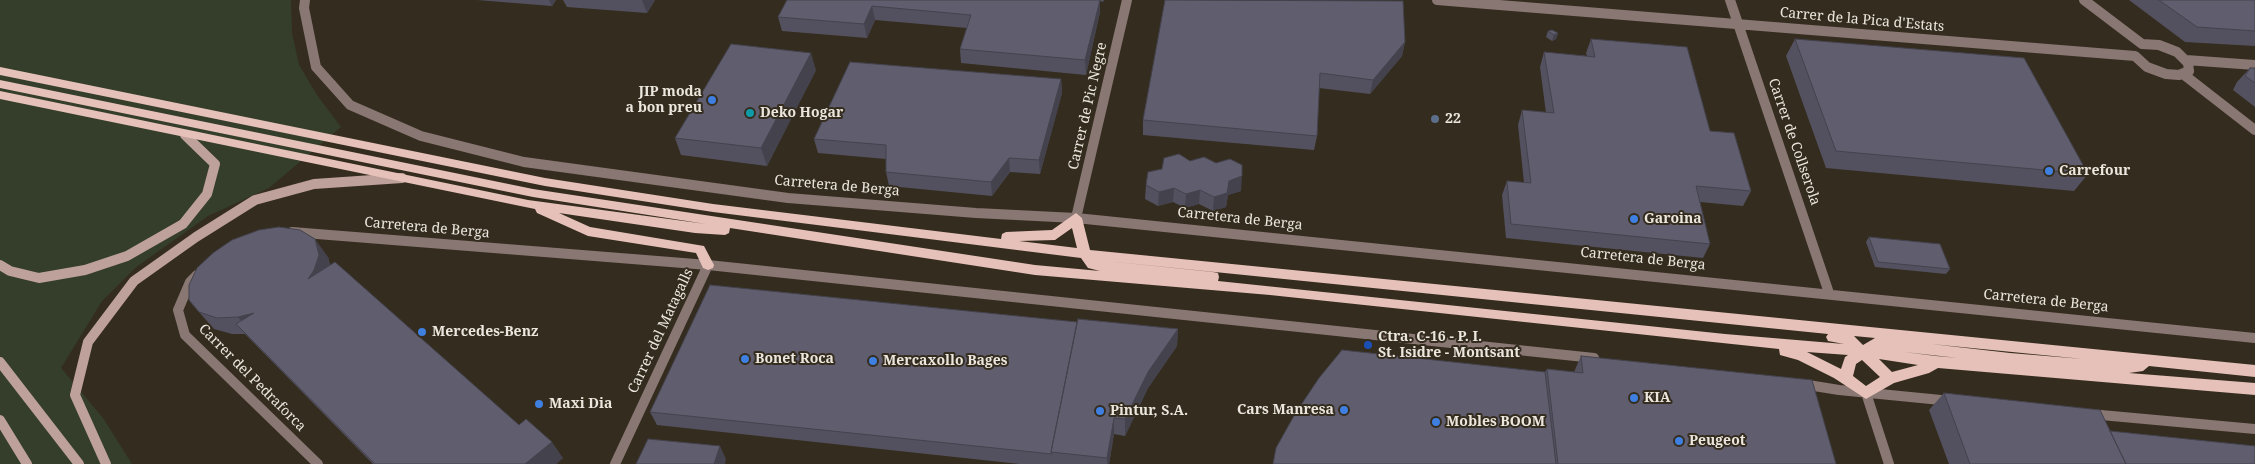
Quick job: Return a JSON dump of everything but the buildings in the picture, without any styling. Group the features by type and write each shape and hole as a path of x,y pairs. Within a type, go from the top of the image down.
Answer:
{"main road":[{"path":"4,72 545,182 712,208 961,237 1085,254 2255,371"},
{"path":"1,89 185,135 528,204 695,228 792,233"},
{"path":"1,89 534,194 1035,270 1270,290 1725,339 1862,351 1936,362 2255,389"},
{"path":"0,265 10,271 38,278 85,270 127,256 182,224 207,194 215,164 185,135"},
{"path":"106,464 75,395 88,342 134,281 196,237 256,200 314,184 402,178"},
{"path":"528,204 588,231 700,249 708,265"},
{"path":"961,237 1055,235 1076,218 1085,254 1093,265 1218,277 1270,290"},
{"path":"1673,313 1718,326 1848,339 1890,378"},
{"path":"1725,339 1801,354 1844,378 1866,393 1890,378 1924,369 1936,362"},
{"path":"1844,378 1850,361 1862,351 1877,343 2010,359 2121,368 2171,362"},
{"path":"0,362 79,464"},
{"path":"0,420 27,464"}],"street":[{"name":"Carretera de Berga","path":"305,0 304,8 316,67 350,105 421,136 524,162 778,196 976,213 1076,218 1829,293 2255,338"},
{"name":"Carrer de Pic Negre","path":"1076,218 1127,0"},
{"name":"Carrer de la Pica d'Estats","path":"1437,0 2135,56 2139,61 2156,71 2175,75 2183,74"},
{"name":"Carrer de Collserola","path":"1730,0 1829,293"},
{"path":"2084,0 2142,44 2166,47 2186,60 2255,65"},
{"path":"2186,60 2190,68 2183,74 2255,130"},
{"name":"Carretera de Berga","path":"277,231 708,265 1602,359"},
{"name":"Carrer del Matagalls","path":"615,464 708,265"},
{"name":"Carrer del Pedraforca","path":"203,269 190,282 178,310 185,335 318,464"},
{"path":"1794,382 1866,393 1963,402"},
{"path":"1866,393 1889,464"},
{"path":"2080,413 2255,429"}],"green space":[{"path":"0,0 291,0 292,33 299,65 317,95 341,127 269,188 208,216 135,268 102,301 61,368 103,418 132,464 0,464"}],"place":[{"name":"JIP moda a bon preu","path":"712,100"},
{"name":"Deko Hogar","path":"750,113"},
{"name":"22","path":"1435,119"},
{"name":"Carrefour","path":"2049,171"},
{"name":"Garoina","path":"1634,219"},
{"name":"Mercedes-Benz","path":"422,332"},
{"name":"Ctra. C-16 - P. I. St. Isidre - Montsant","path":"1368,345"},
{"name":"Bonet Roca","path":"745,359"},
{"name":"Mercaxollo Bages","path":"873,361"},
{"name":"KIA","path":"1634,398"},
{"name":"Maxi Dia","path":"539,404"},
{"name":"Cars Manresa","path":"1344,410"},
{"name":"Pintur, S.A.","path":"1100,411"},
{"name":"Mobles BOOM","path":"1436,422"},
{"name":"Peugeot","path":"1679,441"}]}
